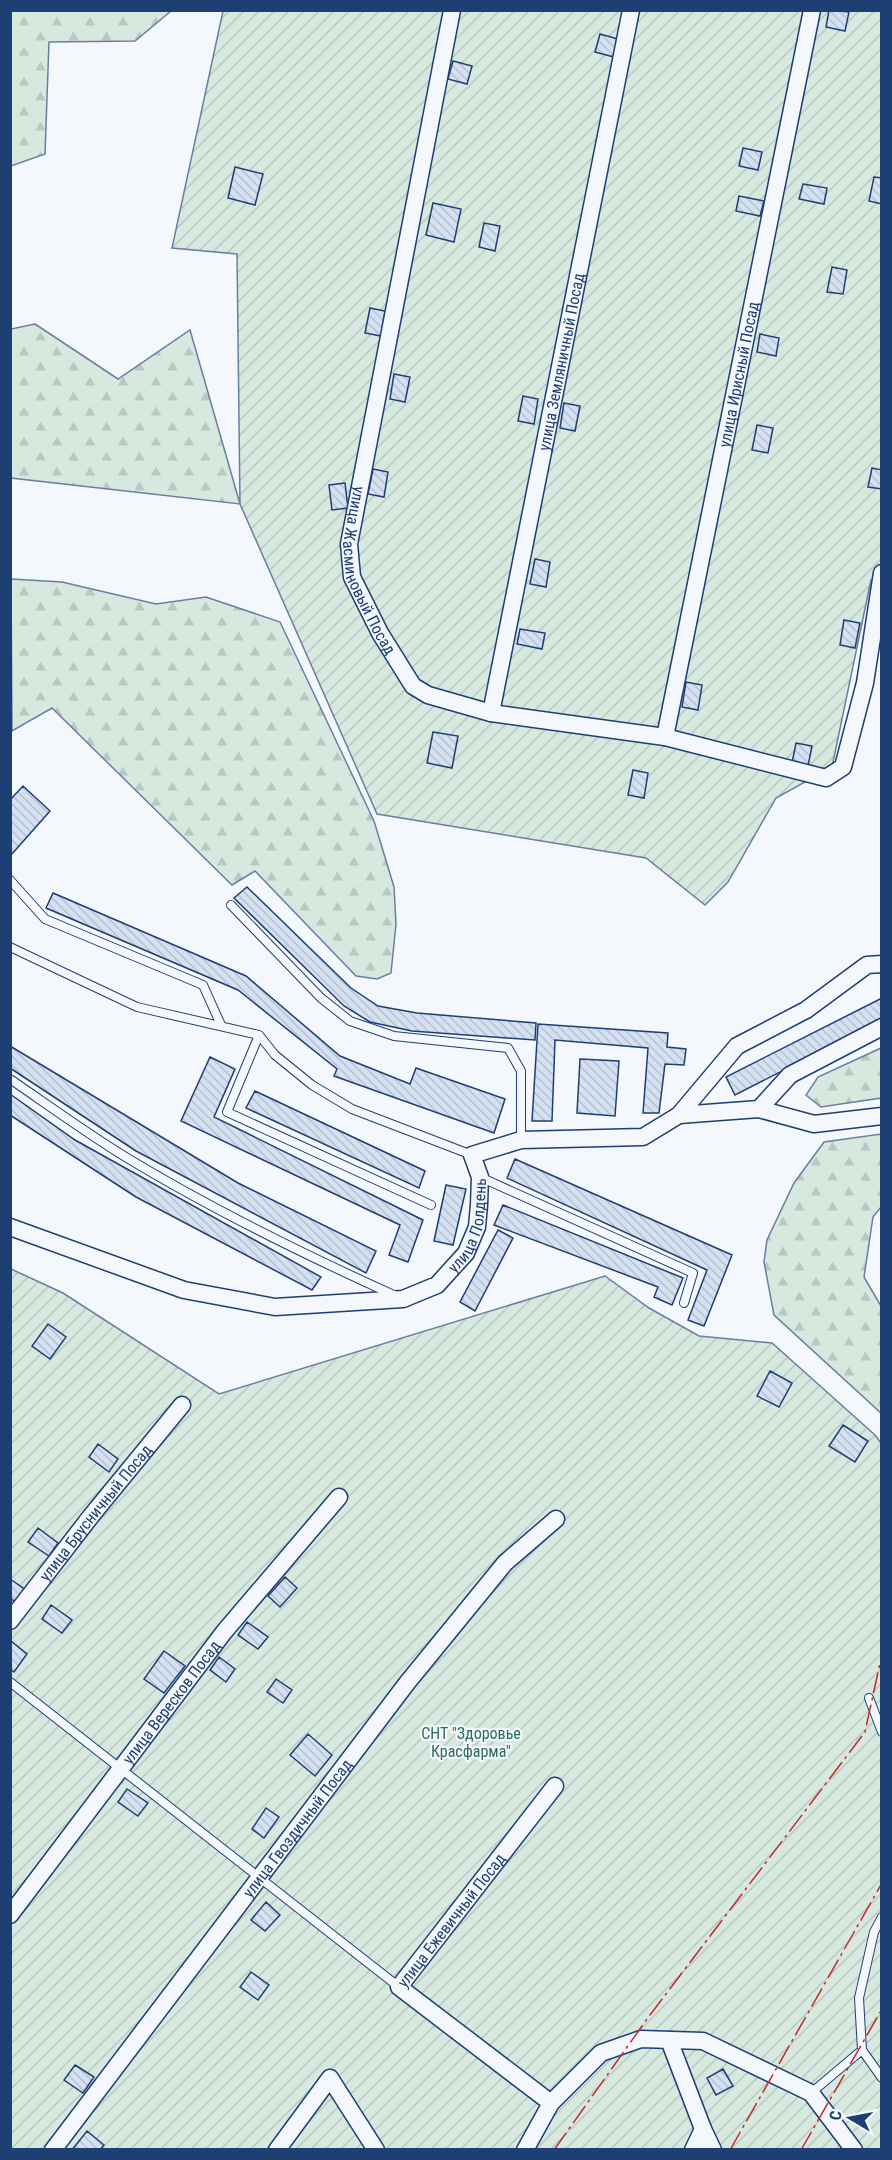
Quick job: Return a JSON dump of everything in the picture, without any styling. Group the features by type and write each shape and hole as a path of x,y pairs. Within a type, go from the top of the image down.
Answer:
{"street":[{"name":"улица Жасминовый Посад","path":"452,10 349,544 352,577 380,633 413,686 428,695 491,713 665,737 826,778 843,767 865,683 882,573"},
{"name":"улица Земляничный Посад","path":"491,713 631,10"},
{"name":"улица Ирисный Посад","path":"665,737 812,10"},
{"name":"улица Полдень","path":"10,1227 184,1290 275,1306 404,1299 437,1285 466,1253 477,1227 480,1177 472,1155 521,1140 644,1137 679,1115 737,1046 806,1010 867,966 882,964"},
{"path":"759,1109 790,1075 882,1028"},
{"path":"679,1115 759,1109 813,1124 882,1116"},
{"name":"улица Брусничный Посад","path":"10,1621 91,1516 182,1405"},
{"name":"улица Вересков Посад","path":"10,1915 118,1769 224,1632 339,1497"},
{"name":"улица Гвоздичный Посад","path":"53,2150 407,1683 505,1563 556,1520"},
{"name":"улица Ежевичный Посад","path":"550,2103 399,1987 555,1786"},
{"path":"525,2150 550,2103 601,2053 641,2039 703,2041 811,2093 854,2150"},
{"path":"669,2040 713,2150"},
{"path":"277,2150 330,2078 376,2150"},
{"path":"693,2150 703,2129"}],"lane":[{"path":"10,880 45,919 203,986 221,1025"},
{"path":"231,905 321,998 350,1021 394,1036 508,1048 521,1071 521,1140"},
{"path":"10,947 137,1007 259,1035 274,1055 312,1085 352,1109 472,1155"},
{"path":"259,1035 227,1112 431,1204"},
{"path":"10,1079 124,1156 217,1208 303,1253 404,1299"},
{"path":"480,1177 693,1273 684,1303"},
{"path":"10,1682 118,1769 399,1987"},
{"path":"868,1698 882,1732"},
{"path":"882,1917 874,1932 858,1998 862,2050 882,2078"},
{"path":"811,2093 862,2050"}],"green space":[{"path":"10,11 171,11 135,41 49,42 45,154 11,166"},
{"path":"223,11 881,11 881,583 871,580 832,767 776,798 728,882 705,905 646,858 377,814 240,504 237,254 172,248"},
{"path":"35,324 118,379 190,330 240,504 11,478 11,329"},
{"path":"11,579 62,582 156,604 206,597 280,622 374,821 394,887 396,924 391,973 377,979 356,976 255,871 232,885 52,708 12,731"},
{"path":"881,1048 881,1098 821,1107 806,1095 818,1077"},
{"path":"881,1134 881,1207 873,1217 864,1277 881,1306 881,1413 774,1315 764,1262 767,1240 794,1183 824,1142"},
{"name":"СНТ \"Здоровье Красфарма\"","path":"11,1269 63,1293 219,1394 605,1276 649,1308 699,1336 772,1343 875,1435 881,1443 881,2149 11,2150"}],"building":[{"path":"829,10 849,12 845,31 826,27"},
{"path":"600,34 618,39 614,57 595,52"},
{"path":"453,61 472,66 467,84 448,79"},
{"path":"743,148 762,152 758,170 739,166"},
{"path":"235,167 263,174 255,205 228,198"},
{"path":"874,177 882,178 882,204 869,201"},
{"path":"803,184 827,188 824,204 799,199"},
{"path":"739,196 764,201 760,216 736,211"},
{"path":"433,203 461,209 454,242 426,235"},
{"path":"484,223 500,226 495,251 479,247"},
{"path":"832,267 847,270 843,294 827,292"},
{"path":"370,308 385,311 381,336 365,333"},
{"path":"760,334 779,338 776,356 757,352"},
{"path":"394,374 410,377 405,402 390,399"},
{"path":"523,396 538,399 534,424 518,421"},
{"path":"564,403 580,406 575,431 560,428"},
{"path":"757,425 773,428 768,453 752,450"},
{"path":"872,468 882,470 882,489 868,487"},
{"path":"373,469 388,472 384,497 368,494"},
{"path":"345,483 348,508 332,510 329,485"},
{"path":"535,559 550,562 546,587 530,584"},
{"path":"844,620 860,623 855,648 840,645"},
{"path":"520,629 545,633 542,649 517,644"},
{"path":"686,682 702,685 698,710 682,707"},
{"path":"433,732 458,736 452,768 427,763"},
{"path":"796,743 812,746 808,766 792,763"},
{"path":"633,770 648,773 644,798 628,795"},
{"path":"23,786 50,811 11,855 10,800"},
{"path":"247,887 351,988 378,1006 417,1013 536,1023 535,1040 412,1031 370,1022 344,1006 234,898"},
{"path":"53,893 246,976 340,1056 410,1084 416,1068 505,1099 494,1133 334,1076 337,1069 238,990 46,908"},
{"path":"882,998 882,1020 735,1095 726,1077"},
{"path":"538,1024 668,1033 667,1047 686,1049 684,1065 665,1064 659,1113 643,1113 648,1048 555,1040 552,1121 532,1121"},
{"path":"10,1046 238,1183 376,1251 366,1273 136,1151 10,1068"},
{"path":"210,1057 235,1069 214,1117 423,1220 408,1262 389,1255 400,1225 181,1121"},
{"path":"580,1059 619,1061 615,1116 577,1113"},
{"path":"255,1091 425,1171 419,1188 246,1108"},
{"path":"10,1094 75,1140 321,1277 312,1290 136,1197 10,1115"},
{"path":"515,1159 732,1255 704,1326 688,1320 707,1270 507,1178"},
{"path":"446,1185 466,1189 453,1245 434,1241"},
{"path":"503,1205 683,1278 672,1305 654,1297 658,1287 494,1225"},
{"path":"498,1230 513,1238 475,1311 460,1302"},
{"path":"48,1324 66,1337 50,1359 32,1346"},
{"path":"770,1371 792,1383 779,1407 757,1396"},
{"path":"843,1425 868,1441 855,1462 829,1446"},
{"path":"98,1444 118,1459 109,1472 89,1457"},
{"path":"38,1528 58,1543 49,1556 28,1542"},
{"path":"285,1577 297,1588 280,1607 268,1596"},
{"path":"10,1579 26,1590 17,1603 10,1598"},
{"path":"51,1605 72,1620 62,1633 42,1619"},
{"path":"247,1622 268,1637 258,1649 238,1635"},
{"path":"11,1641 27,1654 14,1672 10,1669"},
{"path":"164,1651 185,1666 164,1693 144,1679"},
{"path":"219,1657 235,1669 226,1682 210,1670"},
{"path":"276,1679 292,1690 283,1703 267,1692"},
{"path":"308,1734 332,1755 315,1776 290,1755"},
{"path":"127,1789 148,1803 138,1816 118,1802"},
{"path":"266,1808 279,1817 264,1838 252,1829"},
{"path":"266,1902 280,1915 265,1931 251,1920"},
{"path":"251,1972 269,1985 258,2000 240,1987"},
{"path":"75,2065 94,2077 83,2093 64,2080"},
{"path":"723,2069 733,2086 716,2095 707,2078"},
{"path":"87,2131 104,2145 100,2150 72,2150"}],"power":[{"path":"554,2150 647,2019 865,1732 882,1654"},
{"path":"730,2150 882,1883"},
{"path":"801,2150 882,2009"}]}
